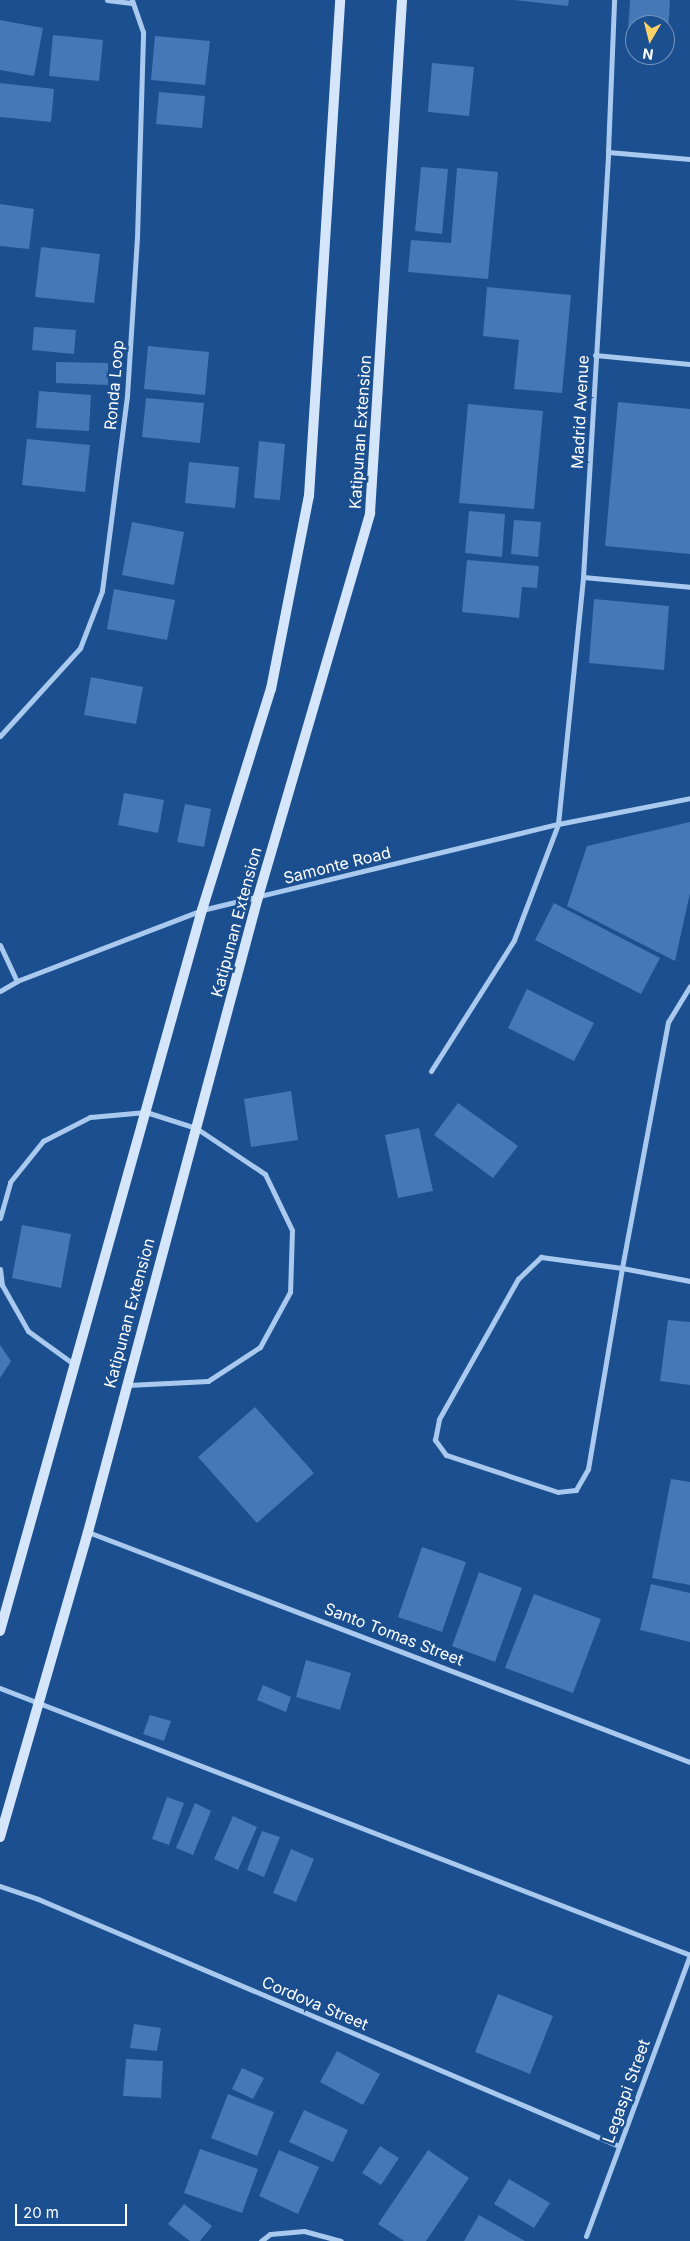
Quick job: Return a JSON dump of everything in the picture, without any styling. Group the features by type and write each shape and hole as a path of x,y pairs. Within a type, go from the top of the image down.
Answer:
{"main road":[{"name":"Katipunan Extension","path":"0,1632 202,910 271,689 309,496 340,0"},
{"name":"Katipunan Extension","path":"0,1837 40,1704 88,1532 125,1385 258,898 370,514 402,0"}],"street":[{"path":"107,0 132,2"},
{"name":"Madrid Avenue","path":"431,1071 514,940 558,824 583,577 608,152 614,0"},
{"name":"Ronda Loop","path":"0,736 80,648 102,591 127,396 137,228 143,32 132,2"},
{"path":"608,152 690,159"},
{"path":"595,355 690,364"},
{"path":"583,577 690,587"},
{"name":"Samonte Road","path":"0,991 16,980 202,910 558,824 690,798"},
{"path":"0,945 16,980"},
{"path":"690,986 668,1022 622,1268 588,1469 576,1490 558,1492 446,1454 435,1440 440,1419 518,1279 541,1257 622,1268 690,1281"},
{"path":"0,1218 10,1182 44,1142 90,1116 146,1112 196,1128 265,1174 292,1230 290,1292 260,1347 208,1382 125,1385"},
{"path":"0,1270 2,1285 28,1331 74,1365"},
{"name":"Santo Tomas Street","path":"88,1532 690,1762"},
{"path":"0,1688 690,1955"},
{"name":"Cordova Street","path":"0,1886 47,1903 619,2146"},
{"name":"Legaspi Street","path":"586,2236 690,1955"},
{"path":"260,2241 270,2234 304,2231 341,2241"}],"building":[{"path":"514,0 569,0 568,6"},
{"path":"630,0 670,0 669,15 629,15"},
{"path":"0,20 43,28 34,76 0,70"},
{"path":"53,35 103,40 99,81 49,76"},
{"path":"155,36 210,41 205,85 151,80"},
{"path":"432,63 474,67 469,116 428,112"},
{"path":"0,83 54,89 51,122 0,117"},
{"path":"159,92 205,96 202,128 156,124"},
{"path":"421,167 448,169 442,234 415,231"},
{"path":"457,168 498,172 488,279 408,272 411,240 451,243"},
{"path":"0,204 34,209 29,249 0,246"},
{"path":"41,247 100,254 94,303 35,297"},
{"path":"487,287 571,295 562,393 514,389 519,340 483,336"},
{"path":"34,327 76,330 74,354 32,350"},
{"path":"148,346 209,352 205,395 144,389"},
{"path":"56,362 108,363 108,385 56,383"},
{"path":"39,391 91,395 89,431 36,428"},
{"path":"146,398 204,403 200,443 142,437"},
{"path":"618,402 690,409 690,554 605,546"},
{"path":"468,404 543,411 534,509 459,503"},
{"path":"27,439 90,445 85,492 22,485"},
{"path":"259,441 285,444 280,500 254,498"},
{"path":"189,462 239,467 235,508 185,503"},
{"path":"469,511 505,514 502,557 465,553"},
{"path":"514,520 541,522 538,557 511,554"},
{"path":"132,522 184,532 174,585 122,575"},
{"path":"467,560 539,566 537,588 522,587 519,618 462,612"},
{"path":"114,589 175,600 167,640 107,629"},
{"path":"594,599 669,606 664,670 589,663"},
{"path":"91,677 143,687 136,724 84,715"},
{"path":"124,793 164,800 158,833 118,825"},
{"path":"185,804 211,809 204,847 177,842"},
{"path":"690,822 690,893 675,961 567,906 587,846"},
{"path":"554,903 660,958 641,994 535,940"},
{"path":"527,989 594,1023 574,1061 508,1028"},
{"path":"291,1091 298,1140 251,1147 244,1099"},
{"path":"458,1103 518,1146 493,1178 434,1135"},
{"path":"419,1128 433,1191 398,1198 385,1135"},
{"path":"22,1225 71,1234 61,1288 12,1278"},
{"path":"668,1320 690,1322 690,1385 660,1381"},
{"path":"0,1345 11,1361 0,1378"},
{"path":"255,1407 314,1473 257,1523 198,1457"},
{"path":"671,1479 690,1482 690,1585 652,1578"},
{"path":"422,1547 466,1562 442,1632 398,1617"},
{"path":"479,1572 522,1588 495,1662 452,1646"},
{"path":"651,1584 690,1593 690,1642 640,1630"},
{"path":"534,1594 601,1619 573,1693 505,1668"},
{"path":"306,1660 351,1673 340,1710 296,1697"},
{"path":"263,1685 291,1697 286,1712 257,1700"},
{"path":"150,1715 171,1721 164,1741 143,1734"},
{"path":"167,1797 184,1803 169,1845 152,1839"},
{"path":"195,1803 211,1811 193,1855 176,1848"},
{"path":"233,1816 257,1827 238,1870 214,1859"},
{"path":"262,1831 280,1837 264,1877 247,1870"},
{"path":"291,1849 314,1859 296,1902 273,1893"},
{"path":"498,1994 553,2016 530,2074 475,2052"},
{"path":"134,2024 161,2028 157,2051 130,2048"},
{"path":"337,2051 380,2074 363,2105 320,2082"},
{"path":"126,2059 163,2061 161,2098 123,2096"},
{"path":"242,2068 264,2078 253,2099 232,2089"},
{"path":"228,2094 274,2112 257,2156 211,2138"},
{"path":"304,2110 348,2130 333,2162 289,2142"},
{"path":"380,2146 399,2158 381,2185 362,2173"},
{"path":"200,2149 258,2169 242,2213 184,2193"},
{"path":"279,2150 319,2167 298,2214 259,2196"},
{"path":"428,2150 469,2178 426,2241 404,2241 378,2224"},
{"path":"509,2179 550,2203 534,2228 494,2204"},
{"path":"184,2204 212,2226 200,2241 190,2241 168,2224"},
{"path":"479,2215 525,2241 464,2241"}]}
